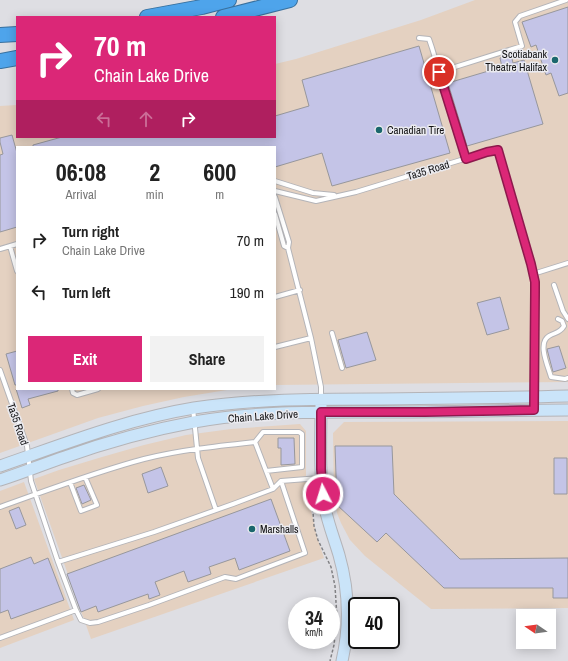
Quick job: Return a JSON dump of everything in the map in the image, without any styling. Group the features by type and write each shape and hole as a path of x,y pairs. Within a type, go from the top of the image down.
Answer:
{"highway":[{"path":"152,16 202,7 229,0"},
{"path":"227,16 290,0"},
{"path":"0,34 16,33"},
{"path":"0,53 16,51"},
{"path":"0,61 16,58"}],"street":[{"name":"Chain Lake Drive","path":"0,466 90,434 124,424 193,408 261,401 321,399 568,396"},
{"path":"534,397 534,410"},
{"path":"321,399 320,439 316,479 342,564 346,586 347,620 342,661"},
{"name":"Chain Lake Drive","path":"0,480 100,445 194,422 270,414 321,412 568,410"}],"lane":[{"path":"439,72 522,46 515,22 520,16 566,0"},
{"path":"419,38 428,39 466,159"},
{"name":"Ta35 Road","path":"276,191 316,201 356,192 487,152 498,150 533,274"},
{"name":"Ta35 Road","path":"276,182 313,193 338,196"},
{"path":"276,200 289,242 288,248 300,290 311,338 321,387 321,399"},
{"path":"276,218 284,246 288,248"},
{"path":"0,249 16,244"},
{"path":"10,246 16,267"},
{"path":"534,397 535,291 533,274 568,263"},
{"path":"554,285 563,311 568,319"},
{"path":"276,297 300,290"},
{"path":"558,319 562,321 564,326 561,331 548,337 544,341 543,350 551,377 568,378"},
{"path":"332,333 342,368"},
{"path":"276,347 311,338"},
{"name":"Ta35 Road","path":"0,370 27,446 31,481 76,610"},
{"path":"72,390 73,393 77,395 94,390"},
{"path":"193,408 198,458 216,510"},
{"path":"0,507 70,482 145,459 197,449 255,442 263,432 299,432 302,434 302,467 266,471"},
{"path":"255,442 273,490"},
{"path":"70,482 81,511 97,505 86,477"},
{"path":"58,562 154,532 273,490 281,481 316,479"},
{"path":"0,638 76,610 81,620 90,623 98,622 225,577 236,579 305,553 281,481"}],"path":[{"path":"316,479 314,526 318,540 331,567 335,586 337,618 334,645 330,661"}],"shaded area":[{"path":"475,0 568,0 568,382 276,385 276,146 16,146 16,390 227,390 184,397 98,418 0,453 0,106 16,105 16,138 276,138 276,64 296,59 421,20"},
{"path":"568,421 568,608 431,609 365,556 350,540 341,523 337,513 334,495 333,433 344,422"},
{"path":"300,424 306,431 306,482 309,501 317,537 324,558 91,639 34,479 102,457 186,435 231,429"},
{"path":"24,482 74,620 0,648 0,491"}],"building":[{"name":"Scotiabank Theatre Halifax","path":"568,7 568,93 559,96 551,73 546,75 536,45 531,47 522,22"},
{"name":"Canadian Tire","path":"419,46 450,153 332,186 322,153 276,167 276,146 33,146 58,138 276,138 276,116 309,106 302,80"},
{"path":"511,54 513,63 524,60 543,124 467,146 448,83 502,67 500,58"},
{"path":"12,135 16,149 16,227 0,232 0,155 3,154 0,138"},
{"path":"500,297 509,329 487,335 477,303"},
{"path":"367,332 376,360 346,368 338,340"},
{"path":"559,346 566,368 553,372 547,349"},
{"path":"16,351 16,385 15,385 6,354"},
{"path":"16,390 58,390 28,399 30,405 22,408"},
{"path":"278,438 294,438 295,464 281,465 281,448 278,448"},
{"path":"335,446 392,446 394,494 460,559 568,558 568,598 553,598 553,588 444,588 386,533 377,542 337,505"},
{"path":"554,458 567,458 567,494 554,494"},
{"path":"161,467 168,486 148,493 142,474"},
{"path":"84,485 91,500 82,504 76,488"},
{"path":"271,499 290,551 239,570 235,558 209,567 211,574 188,582 184,571 155,582 160,595 149,599 148,594 98,612 96,606 81,612 67,574"},
{"path":"19,507 26,525 16,529 9,511"},
{"path":"31,557 34,564 48,558 64,600 11,619 8,610 0,613 0,569"}],"place":[{"name":"Scotiabank Theatre Halifax","path":"555,60"},
{"name":"Canadian Tire","path":"379,130"},
{"name":"Marshalls","path":"252,529"}],"route":[{"path":"323,494 320,439 321,412 534,410 535,282 531,264 498,150 466,159 439,72"}]}
